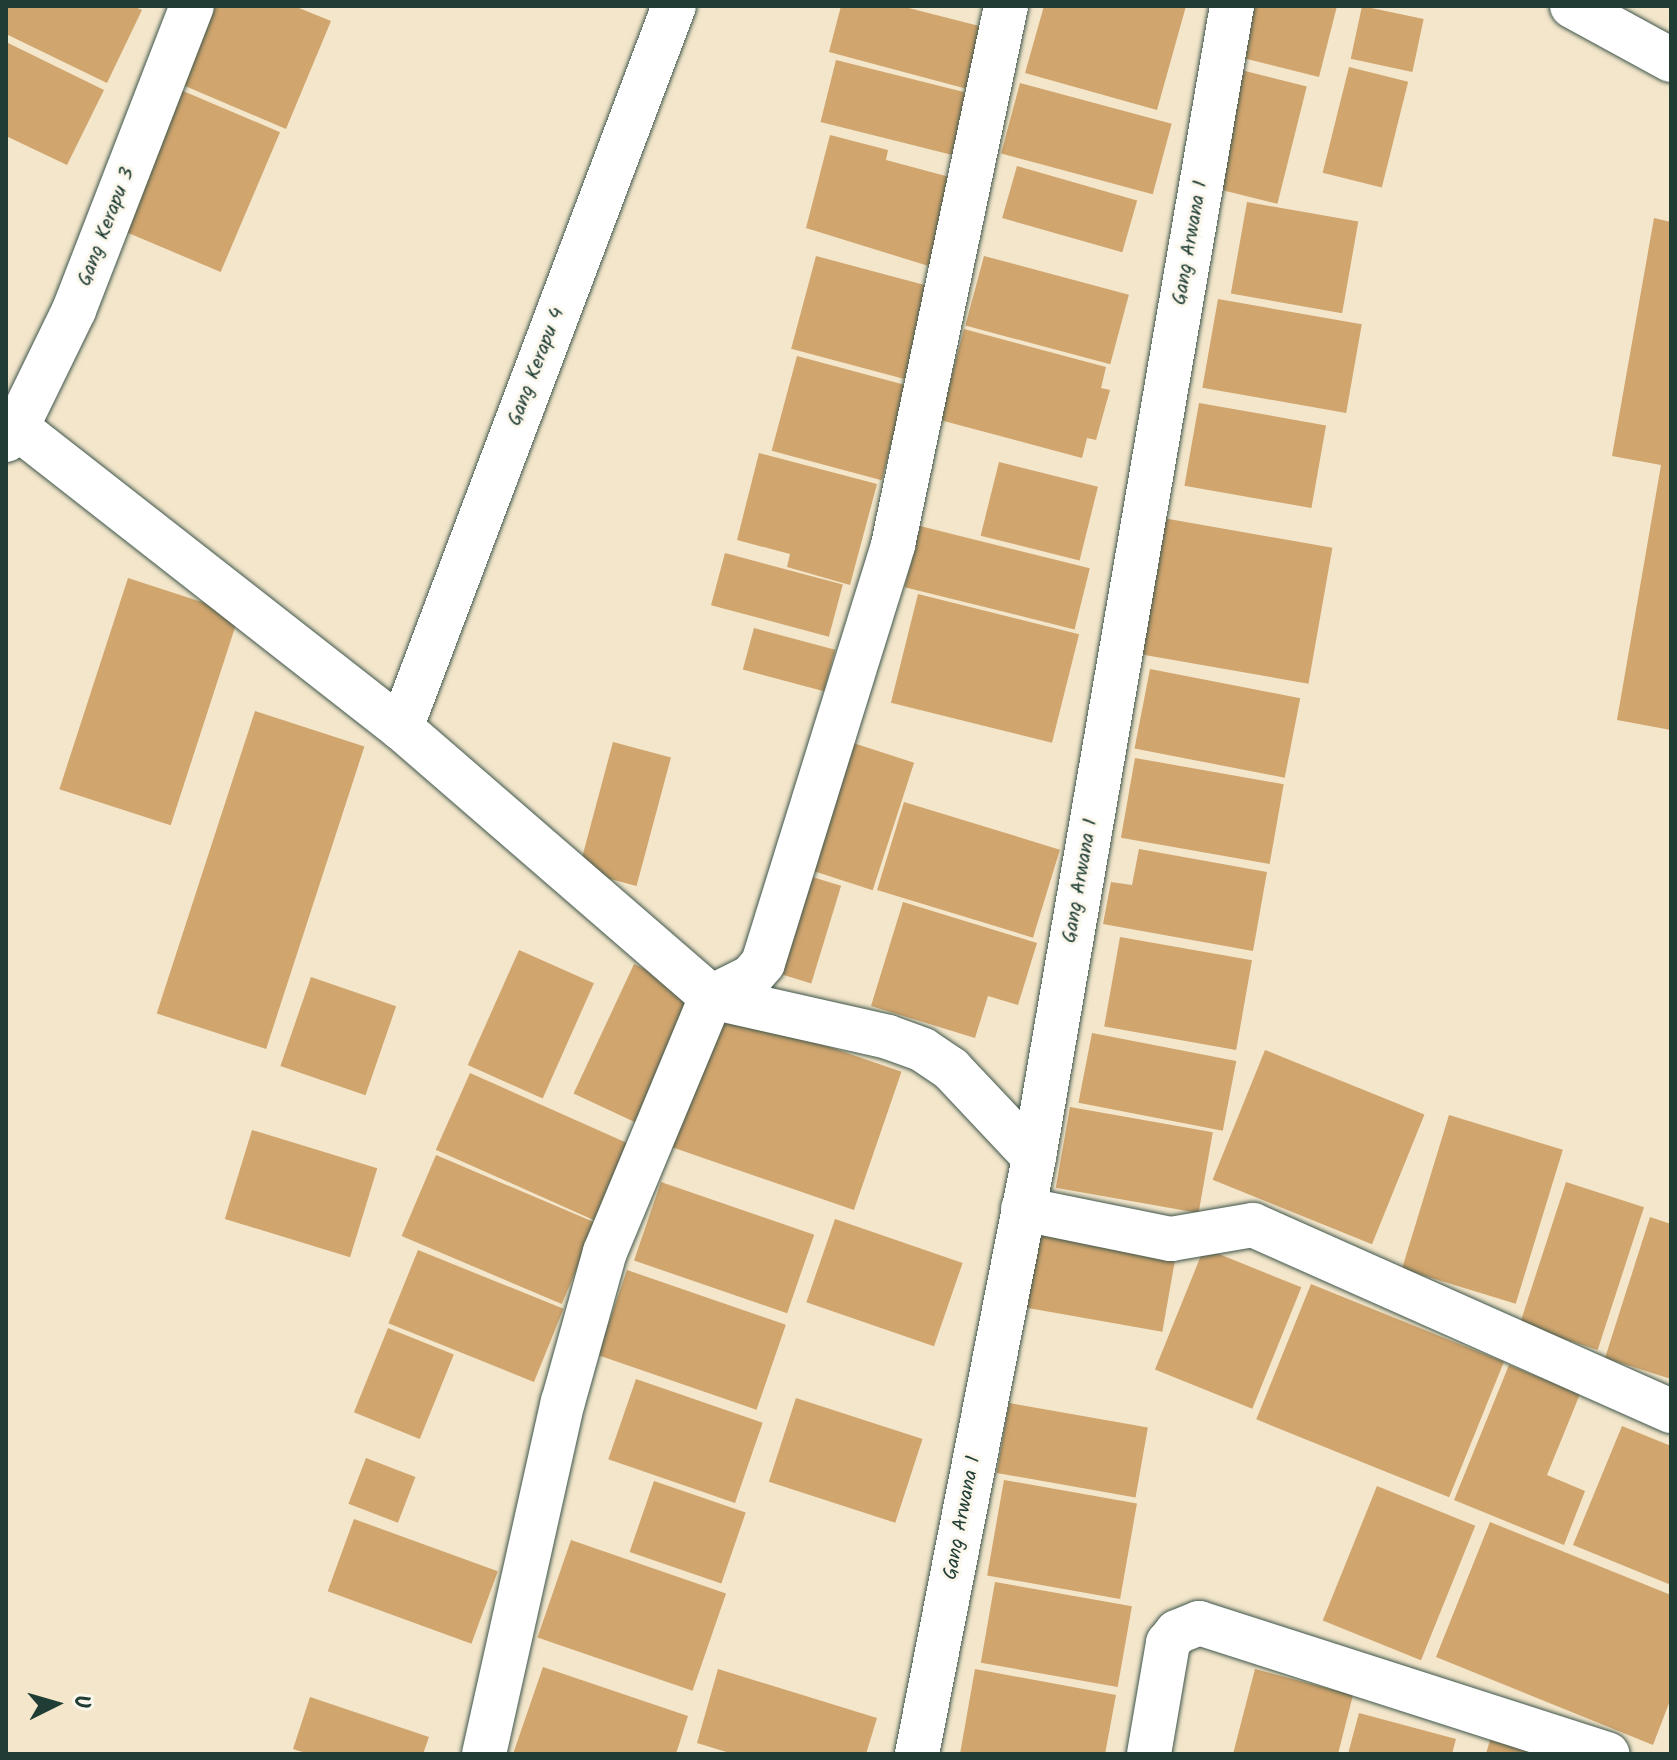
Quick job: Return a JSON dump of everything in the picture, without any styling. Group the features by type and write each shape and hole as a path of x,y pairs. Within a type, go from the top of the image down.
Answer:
{"street":[{"name":"Gang Kerapu 3","path":"10,429 74,310 192,6"},
{"name":"Gang Kerapu 4","path":"401,728 674,6"},
{"path":"484,1754 563,1402 605,1252 711,997 751,977 763,963 893,545 1006,6"},
{"name":"Gang Arwana 1","path":"917,1754 1034,1157 1232,6"},
{"path":"1572,6 1671,60"},
{"path":"10,429 401,728 711,997 888,1037 923,1050 951,1069 1034,1157"},
{"path":"1023,1209 1171,1239 1253,1225 1671,1411"},
{"path":"1149,1754 1168,1643 1177,1632 1199,1623 1607,1754"}],"building":[{"path":"6,6 133,6 142,10 107,83 6,34"},
{"path":"211,6 294,6 331,21 286,129 178,83"},
{"path":"841,6 901,6 987,28 971,90 829,52"},
{"path":"1044,6 1186,6 1157,110 1025,73"},
{"path":"1243,6 1337,6 1319,77 1231,55"},
{"path":"1362,6 1424,19 1412,72 1351,59"},
{"path":"6,42 104,90 67,165 6,136"},
{"path":"836,60 971,94 955,156 821,122"},
{"path":"1349,67 1408,82 1382,188 1323,173"},
{"path":"1233,68 1307,86 1277,204 1204,185"},
{"path":"1020,83 1172,124 1153,194 1001,154"},
{"path":"176,88 280,132 221,272 117,228"},
{"path":"830,135 888,150 886,160 957,179 935,268 806,228"},
{"path":"1017,166 1137,200 1122,252 1002,218"},
{"path":"1247,202 1358,222 1342,313 1231,294"},
{"path":"1654,218 1671,222 1671,730 1617,720 1661,465 1612,456"},
{"path":"816,256 935,288 910,381 791,349"},
{"path":"984,256 1129,295 1110,364 965,326"},
{"path":"1218,299 1362,324 1346,413 1202,388"},
{"path":"964,329 1106,367 1101,388 1110,390 1096,440 1087,438 1082,458 940,420"},
{"path":"797,356 907,386 882,480 772,451"},
{"path":"1199,403 1326,425 1311,508 1184,486"},
{"path":"759,453 877,484 850,585 787,567 790,554 737,540"},
{"path":"999,462 1098,487 1080,560 981,536"},
{"path":"1163,518 1332,548 1308,684 1139,654"},
{"path":"920,526 1090,568 1075,629 905,587"},
{"path":"725,553 843,585 829,637 711,605"},
{"path":"128,578 239,614 171,825 59,789"},
{"path":"918,594 1079,634 1052,743 891,703"},
{"path":"754,628 835,650 824,691 743,670"},
{"path":"1150,669 1300,698 1285,778 1135,749"},
{"path":"255,711 364,747 266,1049 157,1013"},
{"path":"838,738 914,763 873,890 797,865"},
{"path":"613,742 671,758 637,886 579,870"},
{"path":"1135,758 1284,784 1270,864 1121,838"},
{"path":"904,802 1060,850 1033,938 877,890"},
{"path":"1139,849 1267,872 1253,951 1103,924 1111,882 1132,885"},
{"path":"799,873 841,886 811,983 769,971"},
{"path":"903,902 1037,943 1018,1005 988,996 975,1038 871,1006"},
{"path":"1120,937 1252,960 1236,1050 1104,1027"},
{"path":"519,950 594,983 543,1098 468,1065"},
{"path":"634,964 702,996 642,1125 574,1094"},
{"path":"311,977 396,1006 365,1095 280,1066"},
{"path":"719,1009 901,1072 854,1210 671,1147"},
{"path":"1092,1033 1236,1061 1223,1131 1078,1103"},
{"path":"1265,1050 1424,1114 1372,1244 1213,1180"},
{"path":"470,1073 630,1144 596,1221 436,1150"},
{"path":"1070,1107 1213,1132 1199,1213 1056,1188"},
{"path":"1449,1115 1563,1150 1516,1304 1402,1269"},
{"path":"252,1130 377,1168 350,1257 225,1219"},
{"path":"436,1155 596,1223 562,1304 402,1236"},
{"path":"661,1182 814,1235 787,1313 634,1260"},
{"path":"1566,1182 1644,1207 1598,1350 1520,1325"},
{"path":"1650,1217 1671,1224 1671,1379 1605,1358"},
{"path":"835,1219 963,1263 934,1346 806,1302"},
{"path":"1040,1231 1176,1255 1162,1332 1026,1308"},
{"path":"1204,1248 1301,1287 1252,1409 1155,1369"},
{"path":"418,1250 564,1309 534,1382 388,1323"},
{"path":"627,1270 786,1325 757,1410 598,1355"},
{"path":"1311,1284 1504,1362 1449,1497 1256,1419"},
{"path":"388,1328 454,1355 420,1439 354,1412"},
{"path":"1509,1365 1580,1394 1547,1475 1585,1491 1564,1545 1454,1500"},
{"path":"636,1379 763,1423 735,1503 608,1459"},
{"path":"796,1398 922,1439 895,1523 769,1482"},
{"path":"1009,1403 1148,1427 1136,1497 997,1473"},
{"path":"1622,1426 1671,1446 1671,1585 1573,1545"},
{"path":"366,1458 415,1477 398,1523 348,1504"},
{"path":"1004,1480 1137,1503 1120,1599 987,1576"},
{"path":"654,1481 746,1513 721,1583 630,1552"},
{"path":"1377,1486 1475,1526 1421,1660 1323,1620"},
{"path":"354,1519 498,1571 471,1644 328,1591"},
{"path":"1490,1522 1671,1595 1671,1698 1653,1745 1436,1657"},
{"path":"571,1540 726,1593 693,1691 537,1637"},
{"path":"995,1582 1132,1606 1118,1687 981,1663"},
{"path":"543,1667 688,1716 676,1754 513,1754"},
{"path":"718,1669 877,1718 866,1754 733,1754 697,1743"},
{"path":"975,1669 1116,1695 1105,1754 960,1754"},
{"path":"1255,1669 1353,1695 1338,1754 1233,1754"},
{"path":"310,1697 429,1737 423,1754 309,1754 293,1749"},
{"path":"1359,1713 1456,1739 1452,1754 1348,1754"},
{"path":"1490,1740 1535,1753 1535,1754 1486,1754"}]}
